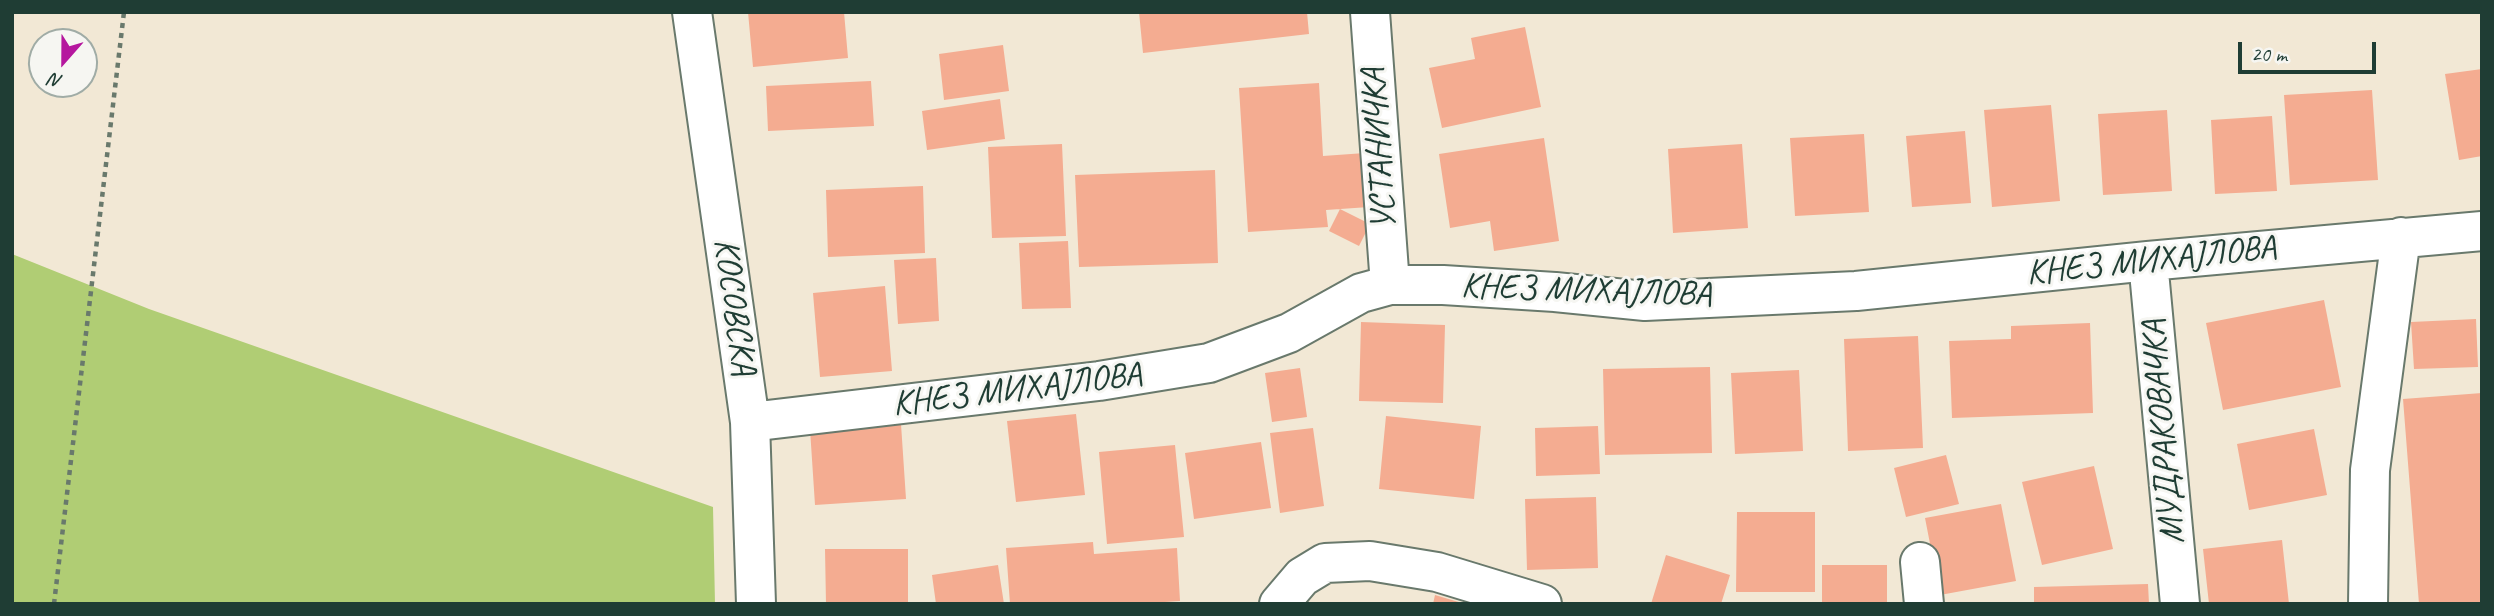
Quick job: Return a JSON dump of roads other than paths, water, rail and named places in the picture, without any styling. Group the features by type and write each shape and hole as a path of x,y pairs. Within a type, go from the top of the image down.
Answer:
{"street":[{"name":"КОСОВСКА","path":"692,12 750,422 756,604"},
{"name":"УСТАНИЧКА","path":"1370,12 1390,285"},
{"name":"КНЕЗ МИХАЈЛОВА","path":"750,422 1100,381 1209,363 1289,333 1361,293 1390,285 1443,285 1555,292 1645,301 1856,291 2401,237 2480,236"},
{"path":"2368,604 2370,470 2401,237"},
{"name":"МУДРАКОВАЧКА","path":"2148,261 2180,604"},
{"path":"1279,604 1302,577 1325,563 1370,561 1437,572 1542,604"},
{"path":"1920,562 1924,604"}]}
